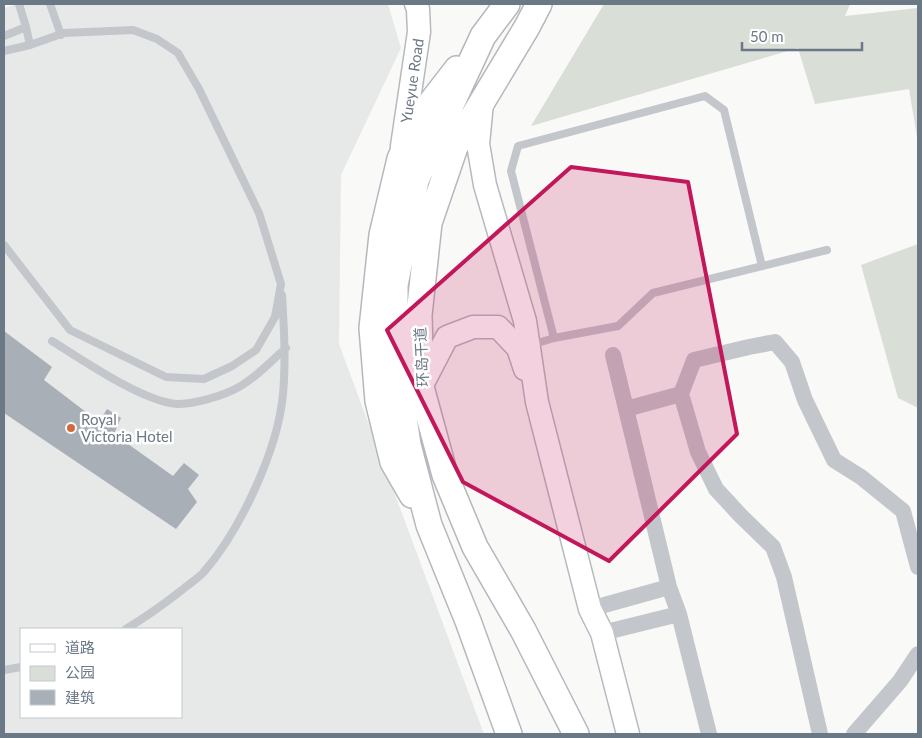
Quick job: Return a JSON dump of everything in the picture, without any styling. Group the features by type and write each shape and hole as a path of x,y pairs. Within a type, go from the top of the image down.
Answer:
{"main road":[{"name":"Yueyue Road","path":"400,159 418,32 418,9 416,4"},
{"name":"环岛干道","path":"507,4 483,36 416,180 395,285 395,356 408,445 429,525 468,621 509,734"},
{"name":"环岛干道","path":"539,4 455,147 429,223 419,315 421,387 445,475 475,547 522,630 576,734"},
{"path":"429,525 393,462 378,401 372,328 382,235 400,159 416,122 483,36"},
{"path":"482,103 478,144 485,185 525,321 537,402"},
{"path":"421,387 447,337 473,327 498,327 518,348 537,402 590,609 602,634 628,734"}],"street":[{"path":"820,734 784,577 773,548 716,489 698,452 681,394 694,360 775,342 792,362 805,400 834,460 861,477 903,511 918,567"},
{"path":"613,355 670,587 679,614 709,734"},
{"path":"626,408 681,394"},
{"path":"590,609 670,587"},
{"path":"602,634 679,614"},
{"path":"854,734 900,680 918,654"}],"lane":[{"path":"19,4 30,45"},
{"path":"50,4 61,35"},
{"path":"4,36 26,27"},
{"path":"4,51 61,35 133,30 157,39 178,53 199,89 259,213 281,284 286,348 283,396 274,440 259,480 234,531 202,574 156,611 128,628"},
{"path":"554,338 511,171 518,146 705,96 724,110 762,266"},
{"path":"4,245 70,330 166,377 204,379 232,366 256,350 275,317 281,284"},
{"path":"529,346 554,338 618,326 653,293 828,250"},
{"path":"52,340 102,372 147,396 177,404 212,398 239,387 286,348"},
{"path":"4,670 20,667"}],"highlighted area":[{"path":"571,167 688,182 737,434 609,561 463,482 387,330"}],"shaded area":[{"path":"17,4 388,4 401,48 341,175 339,344 484,734 4,734 4,8"}],"green space":[{"path":"604,4 850,4 845,16 918,8 918,143 909,89 815,104 798,48 531,126"},
{"path":"918,244 918,408 898,398 861,265"}],"building":[{"name":"Royal Victoria Hotel","path":"4,331 52,367 44,380 99,422 107,409 121,418 114,434 173,476 184,463 199,475 188,489 197,502 176,529 4,413"}],"place":[{"name":"Royal Victoria Hotel","path":"71,428"}]}
